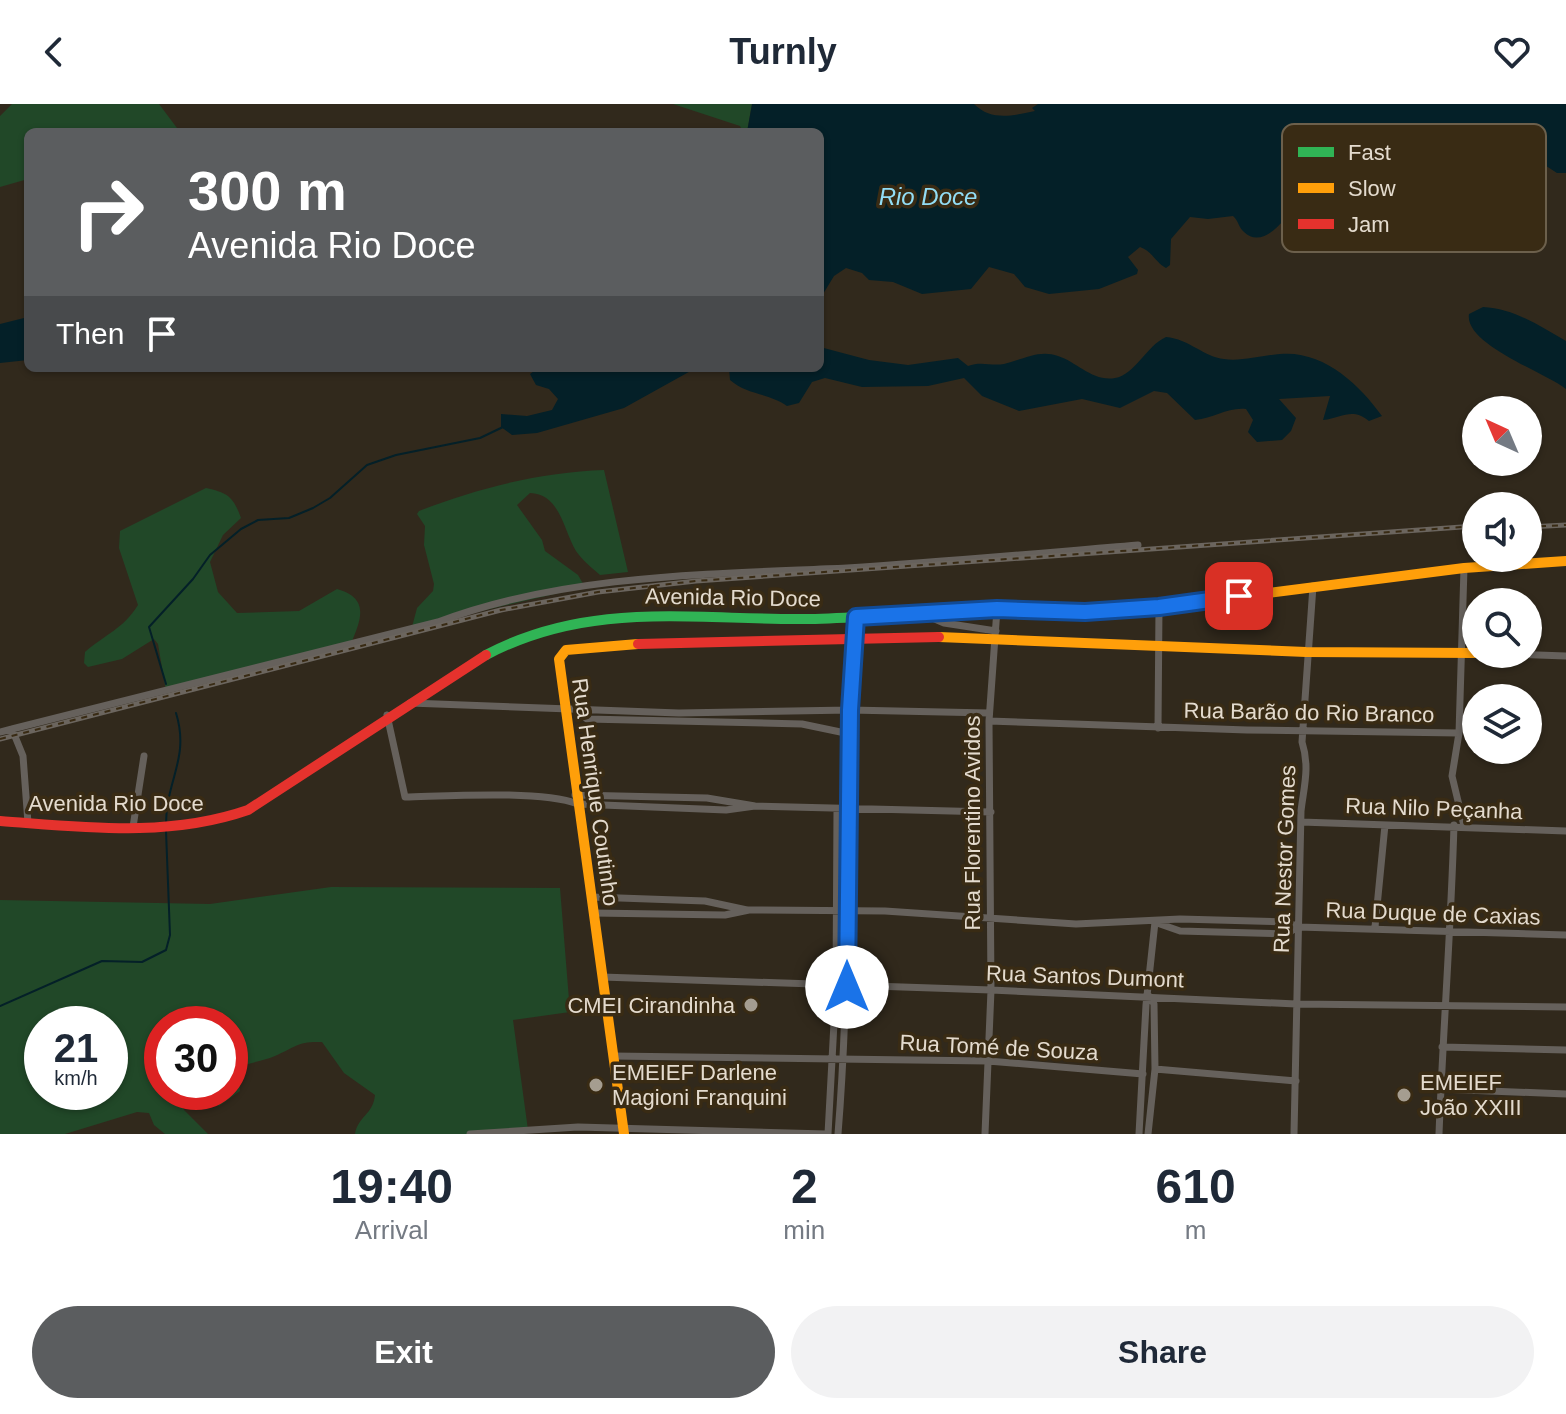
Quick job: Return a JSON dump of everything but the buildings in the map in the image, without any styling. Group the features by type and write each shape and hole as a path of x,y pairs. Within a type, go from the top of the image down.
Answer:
{"street":[{"path":"0,732 161,694 521,597 698,575 1138,545"},
{"name":"Avenida Rio Doce","path":"1542,563 1566,561"},
{"name":"Avenida Rio Doce","path":"0,821 133,827 183,827 222,822 271,795 404,703 497,649 567,625 605,617 675,614 773,619 997,609 1085,612 1159,607 1462,568"},
{"name":"Rua Nestor Gomes","path":"1294,1134 1301,822 1307,785 1303,731 1313,586"},
{"path":"1158,728 1159,607"},
{"name":"Rua Florentino Avidos","path":"985,1134 991,990 989,717 997,609"},
{"path":"923,614 934,621 996,635"},
{"path":"838,1134 847,987 850,710 856,617"},
{"path":"855,635 996,635 1309,652 1462,652 1459,733 1452,776 1464,826"},
{"name":"Rua Henrique Coutinho","path":"624,1131 578,798 570,710 559,667 560,656 566,650 605,645 707,644 855,635"},
{"path":"1542,655 1566,656"},
{"path":"404,703 679,713 850,710 989,717"},
{"path":"570,710 587,719 802,724 850,734"},
{"path":"387,715 405,797 567,800 707,798 755,806 991,812"},
{"name":"Rua Barão do Rio Branco","path":"989,717 1158,728 1459,733"},
{"path":"12,729 23,756 28,823"},
{"path":"133,827 144,756"},
{"path":"470,1134 578,1127 624,1131 827,1134 836,986 837,809"},
{"name":"Rua Nilo Peçanha","path":"1301,822 1566,831"},
{"path":"1375,927 1385,825"},
{"path":"1439,1134 1454,825"},
{"name":"Rua Duque de Caxias","path":"591,897 705,901 749,910 931,913 1076,924 1155,922 1180,931 1286,934 1298,927 1375,927 1566,935"},
{"name":"Rua Duque de Caxias","path":"593,913 725,915 749,910"},
{"path":"1139,1134 1146,1005 1155,922"},
{"name":"Rua Santos Dumont","path":"602,977 1296,1004 1444,1003 1566,1007"},
{"path":"1148,1134 1155,1069 1154,1004 1149,996"},
{"path":"1442,1047 1566,1050"},
{"name":"Rua Tomé de Souza","path":"613,1056 988,1061 1143,1074"},
{"path":"1155,1069 1296,1081"},
{"path":"1440,1089 1566,1094"}],"green space":[{"path":"12,104 159,104 177,128 24,128 24,180 0,187 0,116"},
{"path":"673,104 752,104 748,128"},
{"path":"604,470 628,572 600,575 576,551 554,506 548,499 530,493 517,505 542,540 545,551 578,575 585,587 412,627 417,608 433,591 434,584 424,545 425,526 417,514 419,511 510,483 557,474"},
{"path":"206,488 229,497 241,518 223,535 210,562 218,592 237,613 299,611 337,589 354,598 360,610 351,643 166,691 158,644 154,639 122,659 88,667 84,663 85,652 120,626 138,605 119,548 120,531"},
{"path":"331,887 560,888 570,1012 513,1020 528,1130 490,1134 355,1134 375,1095 344,1073 322,1042 302,1044 248,1064 248,1006 144,1006 144,1110 184,1110 208,1134 165,1134 154,1125 149,1113 137,1112 65,1134 0,1134 0,900 210,904"}],"water":[{"name":"Rio Doce","path":"752,104 974,104 987,113 1002,116 1035,111 1032,108 1038,104 1566,104 1566,173 1557,173 1546,166 1546,124 1282,124 1282,222 1264,236 1257,238 1244,232 1233,216 1208,219 1190,217 1171,239 1170,265 1166,268 1140,247 1128,257 1138,270 1137,274 1099,289 1049,294 1025,287 1014,274 989,267 971,289 922,294 893,282 869,280 862,273 846,268 834,276 824,292 824,128 748,128"},
{"path":"1483,307 1516,314 1566,341 1566,389 1507,356 1479,336 1471,325 1469,314"},
{"path":"24,318 24,360 0,363 0,324"},
{"path":"1166,337 1174,338 1210,355 1230,360 1280,354 1311,358 1325,363 1351,381 1382,416 1369,421 1352,414 1323,420 1330,396 1279,399 1296,418 1291,431 1282,440 1257,442 1248,432 1253,420 1246,409 1195,420 1167,393 1154,391 1120,408 1082,399 1019,411 982,396 964,378 928,386 862,387 825,378 812,382 799,403 787,406 737,385 730,380 729,372 824,372 824,348 869,360 908,365 958,358 968,366 1004,364 1037,354 1051,354 1099,377 1115,378 1129,372"},
{"path":"689,372 624,408 537,433 512,435 501,427 501,414 527,416 552,410 558,399 549,389 536,385 530,374"}],"waterway":[{"path":"166,684 149,627 193,579 210,555 241,529 258,520 289,518 313,508 330,498 367,465 396,455 480,438 503,427"},
{"path":"166,824 179,756 180,729 176,713"},
{"path":"0,1006 102,961 142,962 166,950 170,935 166,831"}],"railway":[{"path":"1542,526 1566,525"},
{"path":"0,739 501,610 598,592 696,581 1462,527"}],"traffic: fast":[{"path":"486,655 564,626 603,620 682,616 817,619 908,614"}],"traffic: slow":[{"path":"908,614 997,609 1085,612 1159,607 1464,568 1566,561"},
{"path":"939,637 1306,652 1462,653"},
{"path":"624,1134 559,659 566,650 638,644"}],"traffic: jam":[{"path":"638,644 939,637"},
{"path":"0,821 94,828 156,827 218,819 248,810 486,655"}],"place":[{"name":"CMEI Cirandinha","path":"751,1005"},
{"name":"EMEIEF Darlene Magioni Franquini","path":"596,1085"},
{"name":"EMEIEF João XXIII","path":"1404,1095"}],"route":[{"path":"847,987 850,710 856,617 997,609 1085,612 1159,607 1239,596"}]}
